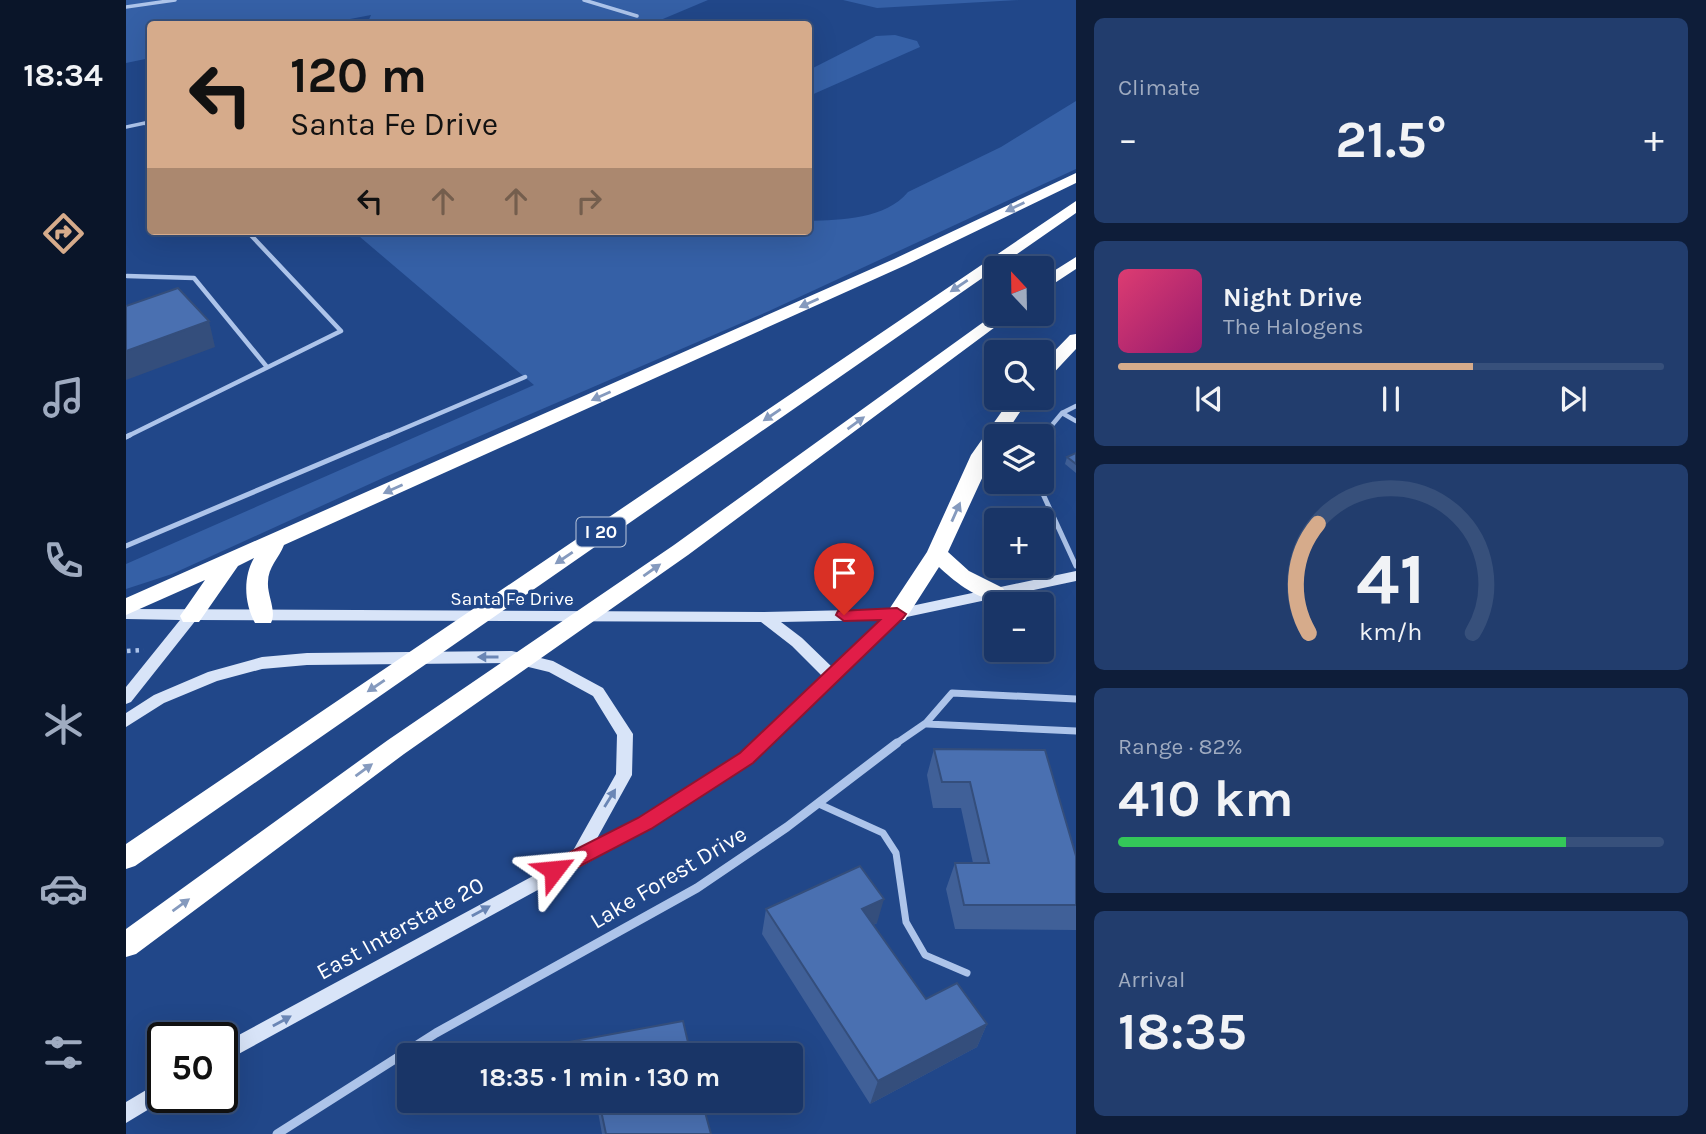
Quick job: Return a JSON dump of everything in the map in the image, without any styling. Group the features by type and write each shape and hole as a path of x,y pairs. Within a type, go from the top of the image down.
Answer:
{"highway":[{"path":"126,607 900,262 1076,177"},
{"name":"I 20","path":"126,858 1076,206"},
{"path":"1054,278 1076,262"},
{"path":"126,945 396,747 681,550 988,326"},
{"path":"1054,362 1076,338"},
{"path":"897,614 937,554 981,456 1012,410"},
{"path":"263,617 255,583 259,564 278,541"},
{"path":"937,554 962,576 993,592"},
{"path":"191,616 229,563"}],"main road":[{"name":"Santa Fe Drive","path":"1000,592 1076,576"},
{"name":"Santa Fe Drive","path":"126,614 263,617 764,617 897,614 984,595"},
{"name":"East Interstate 20","path":"238,1045 645,823 746,758 897,614"},
{"path":"126,698 191,616"},
{"path":"764,617 833,677"},
{"path":"126,721 159,699 191,685 262,663 307,659 512,657 552,667 598,692 625,734 624,775 577,858"},
{"path":"126,1113 147,1100"}],"street":[{"name":"Lake Forest Drive","path":"277,1134 337,1092 489,1002 696,888 818,804 889,747 927,724 940,713 952,693 1076,699"},
{"path":"927,724 1076,731"}],"lane":[{"path":"126,7 175,0"},
{"path":"584,0 637,16"},
{"path":"126,127 145,123 147,125"},
{"path":"126,437 341,331 251,235"},
{"path":"126,276 194,278 267,367"},
{"path":"126,547 525,377"},
{"path":"1053,424 1062,413 1076,406"},
{"path":"1062,413 1076,421"},
{"path":"1043,494 1076,566"},
{"path":"818,804 883,833 897,853 906,922 925,955 967,974"}],"path":[{"path":"127,651 145,650"}],"shaded area":[{"path":"126,0 708,0 658,21 368,21 371,15 340,21 147,21 147,59 126,63"},
{"path":"843,0 1019,0 877,8"},
{"path":"895,35 917,41 920,47 812,95 812,68 876,36"},
{"path":"1076,101 1076,169 769,311 385,477 172,574 126,589 126,564 534,385 358,235 812,235 812,221 862,216 888,208 908,192 1001,147"}],"building":[{"path":"178,288 209,321 126,351 126,306"},
{"path":"1076,453 1076,464 1067,457"},
{"path":"934,749 1045,750 1076,856 1076,905 964,905 955,863 989,863 970,782 942,782"},
{"path":"860,866 884,899 862,909 926,999 957,983 987,1024 878,1081 766,909"},
{"path":"683,1021 688,1043 563,1043"},
{"path":"602,1113 705,1113 711,1134 606,1134"}],"route":[{"path":"554,870 645,823 746,758 897,614 844,615"}]}
